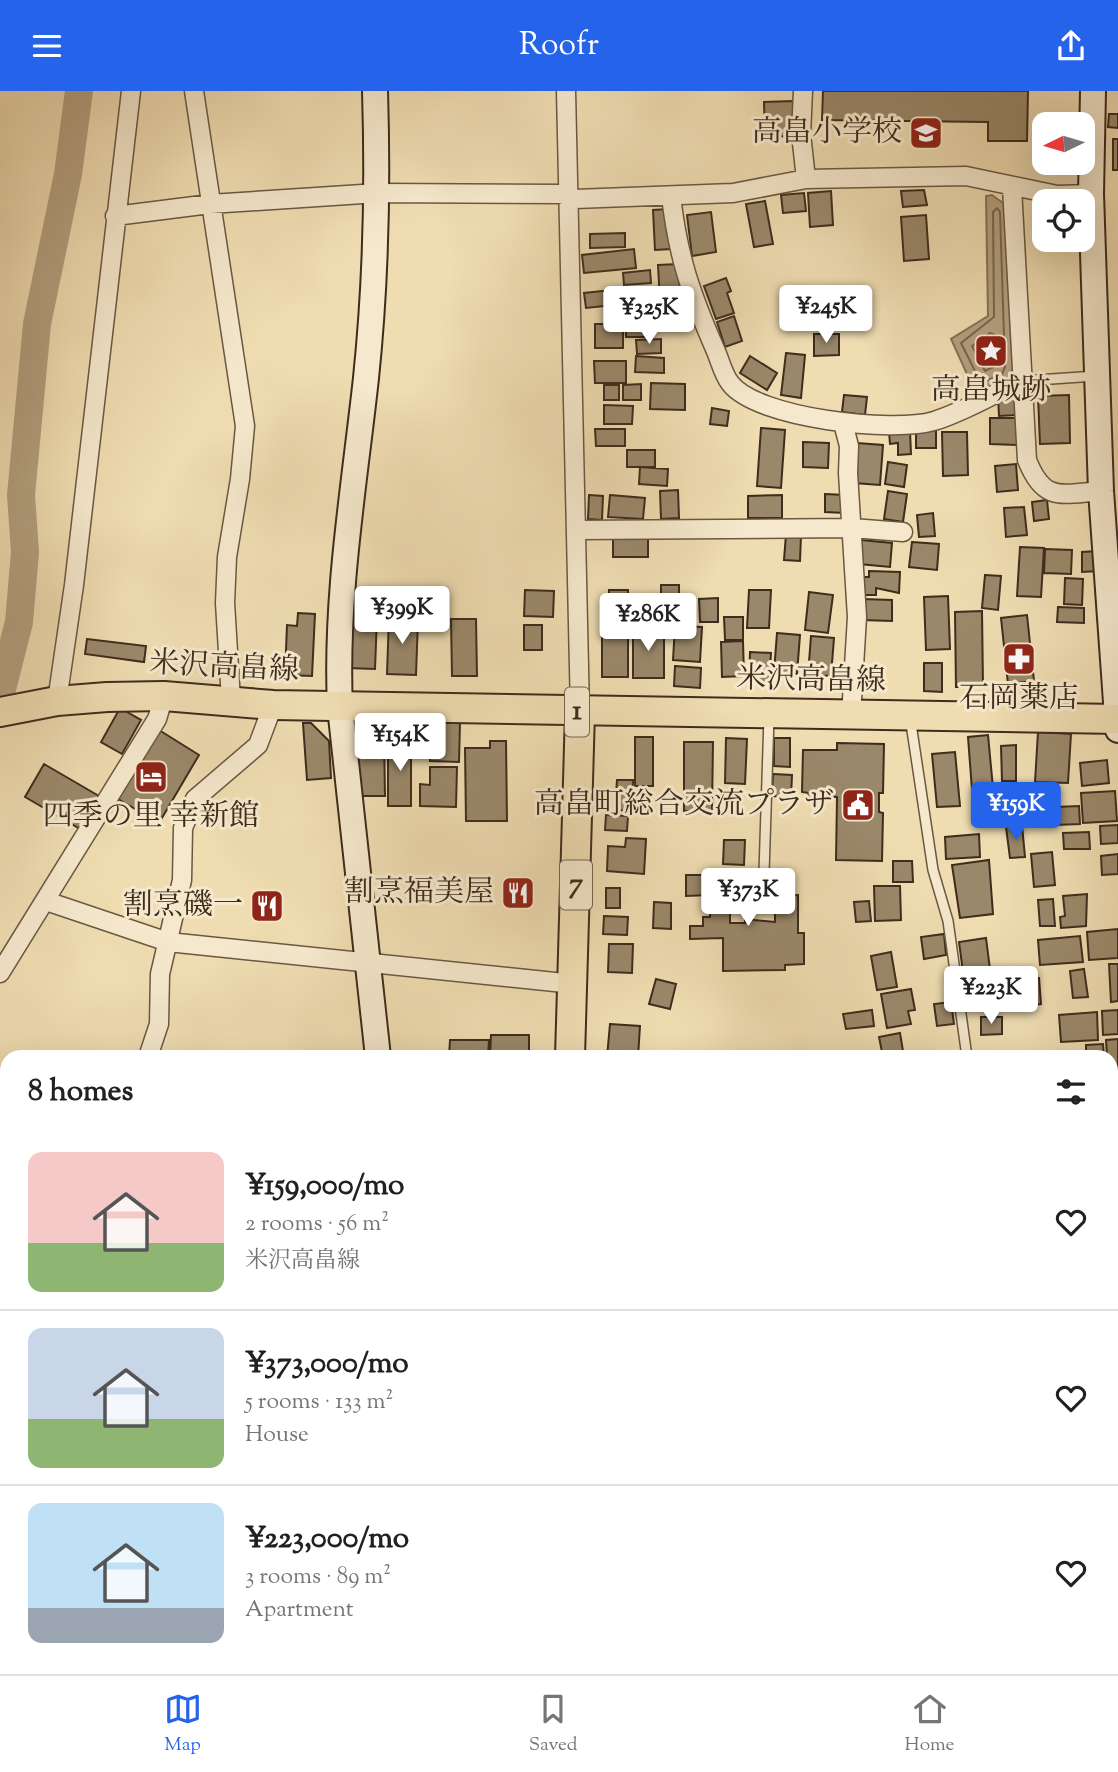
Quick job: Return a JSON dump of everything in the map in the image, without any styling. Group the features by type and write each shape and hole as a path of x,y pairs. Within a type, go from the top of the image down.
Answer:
{"main road":[{"name":"米沢高畠線","path":"0,712 47,703 164,697 340,707 580,712 769,712 1118,722"},
{"name":"7","path":"569,1050 574,984 580,712"}],"street":[{"path":"47,703 74,585 131,91"},
{"path":"194,91 245,426 240,479 227,557 225,603 231,700"},
{"path":"375,91 378,194 375,286 342,589 338,656 340,707 377,1050"},
{"path":"566,91 580,712"},
{"path":"803,91 801,134 806,180"},
{"path":"1091,189 1093,91"},
{"path":"115,216 210,204 378,194 561,194 568,197 733,193 806,180 966,176 1032,191"},
{"path":"1012,187 1027,460 1034,477 1044,489 1060,494 1101,491"},
{"path":"671,196 676,244 686,276 730,384 745,395 774,408 842,423 911,426 935,421 1022,381"},
{"path":"1093,252 1101,491 1113,580 1118,722"},
{"path":"842,423 849,446 857,617 851,716"},
{"path":"576,530 852,528 903,531"},
{"path":"0,973 157,719 164,697"},
{"path":"150,1050 159,1024 160,974 182,880 183,828 189,809 195,799 258,745 273,705"},
{"path":"46,901 168,942 574,984"}],"lane":[{"path":"1022,381 1096,376"},
{"path":"763,904 769,712"},
{"path":"910,716 933,870 948,921 966,1050"}],"water":[{"path":"992,195 1007,206 1013,369 1007,379 976,394 951,339 988,316 986,196"}],"building":[{"path":"823,91 1028,91 1027,141 988,141 988,122 822,120"},
{"path":"793,101 794,136 765,137 764,102"},
{"path":"1109,114 1118,114 1118,128 1108,127"},
{"path":"1113,139 1118,139 1118,170 1113,170"},
{"path":"924,190 927,205 903,207 901,191"},
{"path":"831,191 833,225 810,227 808,193"},
{"path":"804,193 806,211 783,213 781,195"},
{"path":"765,201 773,244 754,247 746,204"},
{"path":"668,209 671,249 655,250 653,210"},
{"path":"711,212 716,252 692,256 687,215"},
{"path":"926,215 929,259 904,261 901,217"},
{"path":"625,233 625,247 590,248 590,234"},
{"path":"634,249 636,268 584,273 582,255"},
{"path":"678,264 681,301 660,302 658,265"},
{"path":"650,270 651,283 624,285 623,273"},
{"path":"726,278 731,291 727,293 734,313 716,319 704,286"},
{"path":"641,287 642,302 586,308 584,293"},
{"path":"676,306 682,323 665,329 659,312"},
{"path":"626,314 653,314 653,337 626,337"},
{"path":"734,316 742,341 725,347 717,322"},
{"path":"595,324 623,324 623,348 595,348"},
{"path":"814,334 839,334 839,355 814,356"},
{"path":"661,339 661,353 637,354 636,340"},
{"path":"786,353 805,355 801,398 781,395"},
{"path":"636,356 664,358 664,373 635,372"},
{"path":"750,356 777,373 767,390 740,373"},
{"path":"594,361 626,361 626,383 595,383"},
{"path":"651,383 685,384 685,410 650,409"},
{"path":"641,384 641,400 623,400 623,385"},
{"path":"604,385 619,385 619,400 604,400"},
{"path":"1017,392 1019,415 999,416 998,397"},
{"path":"844,395 867,397 865,415 842,412"},
{"path":"1069,395 1070,443 1040,444 1038,396"},
{"path":"604,405 633,406 632,424 604,424"},
{"path":"712,408 729,411 727,426 710,424"},
{"path":"990,418 1019,418 1018,445 990,444"},
{"path":"761,428 785,430 781,488 757,486"},
{"path":"916,428 936,428 936,448 916,448"},
{"path":"595,429 625,429 625,446 596,446"},
{"path":"910,431 911,454 898,455 898,443 890,444 889,432"},
{"path":"942,432 967,432 968,475 943,476"},
{"path":"803,442 829,443 828,468 803,467"},
{"path":"857,443 883,445 880,485 854,483"},
{"path":"627,450 655,450 655,467 627,467"},
{"path":"888,462 907,465 904,487 885,484"},
{"path":"1016,464 1018,490 997,492 995,466"},
{"path":"640,467 668,469 667,486 639,484"},
{"path":"678,490 679,518 661,519 660,491"},
{"path":"888,491 907,494 903,522 884,519"},
{"path":"825,494 845,495 845,513 825,512"},
{"path":"589,495 603,496 602,520 588,519"},
{"path":"610,495 645,498 643,519 608,517"},
{"path":"782,495 782,518 748,518 748,496"},
{"path":"1047,500 1049,519 1034,521 1032,502"},
{"path":"1024,507 1027,535 1006,537 1004,508"},
{"path":"933,513 935,536 919,537 917,515"},
{"path":"786,534 801,535 800,561 784,560"},
{"path":"613,535 648,535 648,557 613,557"},
{"path":"861,540 892,543 890,567 859,564"},
{"path":"912,542 939,544 937,570 909,567"},
{"path":"1020,547 1044,548 1041,597 1017,596"},
{"path":"1045,549 1072,550 1071,574 1044,573"},
{"path":"1098,551 1099,571 1082,572 1082,552"},
{"path":"869,571 900,572 899,593 876,588 876,595 862,595 863,577 869,577"},
{"path":"985,575 1001,576 998,610 982,608"},
{"path":"1065,578 1083,579 1082,605 1064,604"},
{"path":"661,585 679,585 679,619 609,620 609,590 628,590 628,597 661,597"},
{"path":"525,590 554,591 553,617 524,616"},
{"path":"749,590 771,590 769,628 747,628"},
{"path":"809,592 833,595 828,633 805,630"},
{"path":"948,596 950,649 926,650 924,597"},
{"path":"718,598 718,622 700,622 699,599"},
{"path":"862,599 892,600 892,621 862,620"},
{"path":"1058,607 1084,608 1084,623 1057,622"},
{"path":"982,611 983,687 956,687 955,612"},
{"path":"298,613 315,614 312,676 285,675 287,625 297,626"},
{"path":"349,615 377,617 375,669 347,668"},
{"path":"1027,615 1034,681 1008,684 1001,618"},
{"path":"389,617 418,619 416,675 387,674"},
{"path":"724,617 743,617 743,640 725,640"},
{"path":"451,619 476,619 477,676 452,676"},
{"path":"524,625 542,625 542,650 524,650"},
{"path":"675,626 702,627 700,662 673,660"},
{"path":"633,628 664,628 664,678 633,678"},
{"path":"602,630 628,630 628,677 602,677"},
{"path":"777,633 800,635 797,674 774,672"},
{"path":"811,636 834,638 831,676 808,675"},
{"path":"87,639 146,646 144,662 85,654"},
{"path":"743,641 744,676 722,677 721,642"},
{"path":"750,652 771,653 769,684 749,683"},
{"path":"924,663 942,663 942,692 924,691"},
{"path":"675,666 701,668 700,688 674,686"},
{"path":"120,708 141,720 122,754 101,742"},
{"path":"303,723 311,723 329,741 331,778 307,780"},
{"path":"431,723 460,723 459,762 430,761"},
{"path":"159,730 199,755 159,823 118,799"},
{"path":"1038,732 1071,734 1068,783 1035,782"},
{"path":"988,735 993,788 972,790 968,737"},
{"path":"356,737 384,737 385,796 356,796"},
{"path":"635,737 653,737 653,786 635,786"},
{"path":"726,738 747,739 745,784 725,783"},
{"path":"774,738 790,738 790,767 774,766"},
{"path":"388,739 411,739 411,806 388,806"},
{"path":"490,741 506,741 507,821 466,821 465,748 490,748"},
{"path":"684,742 713,742 712,811 684,811"},
{"name":"高畠町総合交流プラザ","path":"837,743 884,744 883,793 879,793 879,812 883,813 882,861 836,860 837,797 808,796 809,793 802,792 803,750 837,750"},
{"path":"1016,745 1016,781 1002,781 1001,746"},
{"path":"955,752 960,806 937,807 932,754"},
{"path":"1107,760 1109,783 1082,786 1080,763"},
{"path":"44,764 99,796 80,829 25,797"},
{"path":"430,767 457,767 456,807 420,806 420,784 430,785"},
{"path":"773,774 792,775 791,797 772,796"},
{"path":"617,780 633,780 632,811 615,810"},
{"path":"1036,784 1038,806 1022,808 1019,786"},
{"path":"1115,791 1117,821 1083,823 1081,793"},
{"path":"1079,806 1080,824 1055,825 1055,807"},
{"path":"606,815 628,816 627,831 605,830"},
{"path":"1022,825 1025,857 1010,858 1006,827"},
{"path":"1118,825 1118,843 1101,844 1100,826"},
{"path":"1089,832 1090,849 1064,849 1063,833"},
{"path":"979,834 980,857 946,859 945,837"},
{"path":"626,838 646,839 644,874 607,871 608,846 625,847"},
{"path":"724,840 745,840 744,865 723,864"},
{"path":"1052,852 1055,885 1034,887 1031,854"},
{"path":"1118,854 1118,874 1102,875 1101,856"},
{"path":"989,860 993,914 960,918 952,865"},
{"path":"893,861 912,861 913,882 893,882"},
{"path":"686,875 730,875 730,885 738,885 738,903 730,904 730,923 745,923 745,919 775,922 775,896 798,895 798,933 804,933 804,964 785,965 785,970 723,971 723,938 690,939 690,926 703,926 703,917 710,917 710,895 686,896"},
{"path":"874,886 900,886 901,920 875,921"},
{"path":"606,888 620,888 620,908 606,908"},
{"path":"1087,894 1086,926 1061,928 1060,917 1065,916 1063,896"},
{"path":"1053,899 1055,926 1040,926 1038,900"},
{"path":"869,901 871,921 856,922 854,902"},
{"path":"654,902 671,903 671,929 653,928"},
{"path":"604,916 628,917 627,935 603,934"},
{"path":"1118,929 1118,958 1089,960 1087,932"},
{"path":"944,934 946,955 924,959 921,937"},
{"path":"1080,936 1083,962 1040,965 1038,940"},
{"path":"986,938 990,969 963,972 959,942"},
{"path":"609,944 633,944 632,973 608,972"},
{"path":"891,952 897,987 877,990 871,956"},
{"path":"1109,964 1118,964 1118,1001 1111,1002"},
{"path":"1084,969 1088,997 1073,998 1070,971"},
{"path":"1024,978 1039,978 1041,1004 1006,1007 1005,994 1012,994 1012,988 1024,987"},
{"path":"656,979 676,984 670,1009 649,1004"},
{"path":"984,983 985,1009 971,1010 970,984"},
{"path":"911,989 915,1010 908,1011 911,1024 887,1028 881,994"},
{"path":"951,1002 954,1024 937,1026 934,1004"},
{"path":"872,1010 874,1026 846,1029 843,1014"},
{"path":"1118,1010 1118,1034 1103,1035 1102,1011"},
{"path":"1097,1012 1098,1040 1061,1042 1059,1015"},
{"path":"981,1017 1002,1017 1002,1034 981,1035"},
{"path":"610,1024 640,1026 638,1050 608,1050"},
{"path":"900,1033 903,1050 882,1050 879,1037"},
{"path":"491,1035 529,1035 529,1050 490,1050"},
{"path":"1118,1039 1118,1050 1107,1050 1106,1040"},
{"path":"450,1040 489,1040 488,1050 449,1050"},
{"path":"1103,1044 1103,1050 1086,1050 1086,1045"}],"waterway":[{"path":"0,697 19,622 25,552 21,495 37,324 68,174 79,91"}],"place":[{"name":"高畠小学校","path":"926,133"},
{"name":"高畠城跡","path":"991,351"},
{"name":"石岡薬店","path":"1019,659"},
{"name":"四季の里 幸新館","path":"151,777"},
{"name":"高畠町総合交流プラザ","path":"858,805"},
{"name":"割烹福美屋","path":"518,893"},
{"name":"割烹磯一","path":"267,906"}]}
